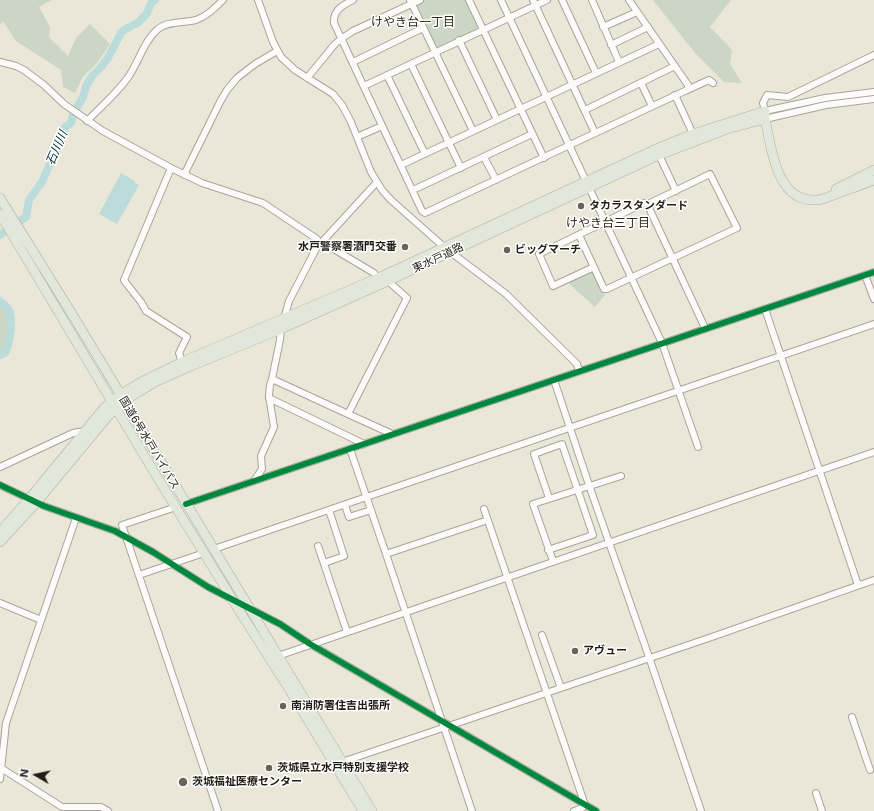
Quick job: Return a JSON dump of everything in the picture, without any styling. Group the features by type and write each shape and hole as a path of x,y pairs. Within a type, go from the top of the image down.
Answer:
{"highway":[{"name":"東水戸道路","path":"114,405 153,376 182,362 447,250 587,184 656,148 693,134 766,116"},
{"name":"東水戸道路","path":"587,184 659,155 766,116"},
{"path":"766,116 783,173 789,184 800,193 810,196 818,196 874,170"},
{"path":"766,116 776,167 785,186 795,195 807,200 816,200 874,180"},
{"name":"国道6号水戸バイパス","path":"0,198 10,222 114,405 363,811"},
{"name":"国道6号水戸バイパス","path":"0,214 10,222"},
{"name":"国道6号水戸バイパス","path":"16,232 122,398 372,811"},
{"name":"東水戸道路","path":"122,398 138,392 166,377 388,282 447,250"},
{"path":"0,542 85,431 114,405"},
{"path":"0,532 32,501 78,452 114,405"}],"street":[{"path":"88,121 128,77 145,47 159,28 170,24 197,20 212,10 223,0"},
{"path":"258,0 277,51 291,67 328,91 337,99 347,112 371,172 391,200 447,250 506,294 577,364 580,371"},
{"path":"352,0 340,6 334,20 422,211 426,213 709,80 713,83"},
{"path":"308,78 341,38 411,2 420,0"},
{"path":"469,0 544,158"},
{"path":"501,0 662,343 698,447"},
{"path":"364,86 483,30 534,3 547,0"},
{"path":"562,0 596,73"},
{"path":"592,0 619,62"},
{"path":"629,0 688,84 687,90"},
{"path":"411,2 473,131"},
{"path":"534,3 595,133"},
{"path":"603,27 637,12"},
{"path":"612,45 648,27"},
{"path":"353,62 423,28"},
{"path":"459,40 497,120"},
{"path":"401,165 659,44"},
{"path":"184,174 227,90 237,78 255,64 277,51"},
{"path":"766,116 763,103 767,95 788,97 874,55"},
{"path":"0,62 16,66 24,70 44,85 64,104 88,121 171,168 202,183 263,203 317,239 320,243 374,273 378,278"},
{"path":"411,64 460,168"},
{"path":"585,110 675,66"},
{"path":"387,75 425,154"},
{"path":"641,83 652,106"},
{"path":"766,116 825,98 874,92"},
{"path":"676,95 693,134"},
{"path":"766,116 826,105 874,99"},
{"path":"357,137 382,126"},
{"path":"413,190 532,134"},
{"path":"659,155 676,191"},
{"path":"484,157 496,180"},
{"path":"171,168 124,280 146,311 187,337 179,353 182,362"},
{"path":"579,234 604,288 607,289 737,228 710,174 648,204 644,203 579,234 539,254 553,286 594,267"},
{"path":"254,481 262,468 261,456 274,427 269,398 270,385 281,329 289,301 320,243 377,182"},
{"path":"648,204 705,328"},
{"path":"186,504 874,272"},
{"path":"865,275 874,299"},
{"path":"348,414 407,298 388,282"},
{"path":"765,308 858,585"},
{"path":"214,549 874,324"},
{"path":"272,379 392,434"},
{"path":"554,380 701,811"},
{"path":"269,398 364,444"},
{"path":"0,467 73,433 85,431"},
{"path":"548,550 593,535 562,444 534,454 549,498"},
{"path":"350,449 405,612 446,725 472,811"},
{"path":"278,656 874,452"},
{"path":"553,561 533,504 621,476"},
{"path":"0,485 32,501 114,531 126,537 208,587 280,624 310,644 446,725 596,811"},
{"path":"345,505 349,517 371,510"},
{"path":"176,507 122,525 218,811"},
{"path":"484,509 585,804"},
{"path":"324,563 344,556 329,510"},
{"path":"0,776 2,768 3,722 42,620 76,518"},
{"path":"386,554 488,520"},
{"path":"318,546 347,632"},
{"path":"139,575 204,553"},
{"path":"342,762 446,725 706,639 874,580"},
{"path":"0,603 42,620"},
{"path":"542,635 561,688"},
{"path":"852,716 870,770"},
{"path":"2,768 62,807 100,807 108,811"},
{"path":"816,793 822,811"},
{"path":"574,811 582,808 585,804"}],"green space":[{"path":"0,0 52,0 39,7 50,27 49,37 68,56 76,38 90,24 110,44 97,63 83,77 75,93 63,87 61,70 16,41 3,21 0,25"},
{"path":"426,0 467,0 479,27 478,30 439,49 435,48 416,7 417,4"},
{"path":"653,0 731,0 710,27 732,50 730,64 742,83 724,82 695,53"},
{"path":"591,271 594,272 605,295 595,307 567,282"},
{"path":"0,304 9,314 7,340 2,353 0,353"}],"water":[{"path":"121,173 139,185 117,224 99,214"}],"waterway":[{"name":"石川川","path":"0,235 26,217 29,200 42,182 57,151 56,145 58,139 64,132 65,127 71,123 73,115 83,97 86,86 93,75 108,58 121,33 139,22 147,13 151,3 155,0"},
{"name":"石川川","path":"0,301 9,310 11,325 7,349 5,353 0,355"}],"cycle path":[{"path":"186,504 874,272"},
{"path":"0,485 44,506 115,531 153,552 208,587 280,624 310,644 596,811"}],"place":[{"name":"タカラスタンダード","path":"581,206"},
{"name":"水戸警察署酒門交番","path":"405,247"},
{"name":"ビッグマーチ","path":"507,250"},
{"name":"アヴュー","path":"575,651"},
{"name":"南消防署住吉出張所","path":"283,706"},
{"name":"茨城県立水戸特別支援学校","path":"269,768"},
{"name":"茨城福祉医療センター","path":"183,782"}],"district":[{"name":"けやき台一丁目","path":"413,22"},
{"name":"けやき台三丁目","path":"608,223"}]}
